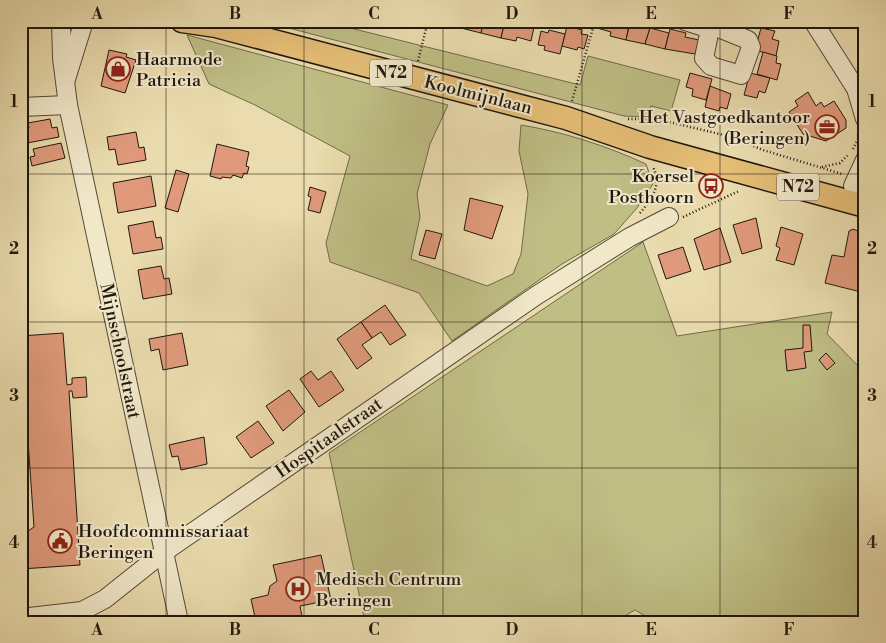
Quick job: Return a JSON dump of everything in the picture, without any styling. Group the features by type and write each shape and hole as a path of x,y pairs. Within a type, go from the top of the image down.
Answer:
{"main road":[{"name":"Koolmijnlaan","path":"182,21 211,24 568,111 858,185"},
{"name":"Koolmijnlaan","path":"568,111 650,147 865,206"}],"street":[{"name":"Mijnschoolstraat","path":"61,21 62,58 68,105 179,622"},
{"name":"Mijnschoolstraat","path":"66,80 84,21"},
{"path":"685,21 710,28"},
{"path":"813,21 861,97 862,124"},
{"path":"21,107 68,105"},
{"path":"858,185 865,160"},
{"name":"Hospitaalstraat","path":"21,618 82,611 105,599 164,552 537,294 630,237 669,217"}],"path":[{"path":"417,66 428,21"},
{"path":"568,111 595,21"},
{"path":"821,167 840,163 850,154 858,139 862,124"},
{"path":"630,237 637,217 651,200 657,186 655,171 651,164"},
{"name":"N72","path":"811,165 821,167 858,185"},
{"path":"669,217 680,219 736,194 743,188"}],"shaded area":[{"path":"262,21 322,21 580,85 588,56 680,80 671,111 651,106 647,117 624,116"},
{"path":"187,35 448,105 430,144 417,194 420,217 411,259 487,286 513,274 521,254 528,194 519,151 521,125 585,140 646,164 653,184 637,208 614,234 562,264 452,341 419,293 330,262 326,243 350,156 255,105 209,84"},
{"path":"643,242 677,336 832,312 827,334 865,373 865,622 656,622 635,610 614,622 365,622 329,453"}],"building":[{"path":"446,21 463,21 461,28 445,24"},
{"path":"463,21 484,21 481,33 461,28"},
{"path":"484,21 505,22 501,38 481,33"},
{"path":"505,21 522,21 521,24 534,27 531,41 517,37 516,41 501,38"},
{"path":"599,21 630,21 626,40 610,36 611,32 597,28"},
{"path":"630,23 650,28 645,44 626,40"},
{"path":"567,26 582,30 581,34 588,35 584,49 578,47 577,50 562,46"},
{"path":"650,28 669,33 665,49 645,44"},
{"path":"761,28 775,31 772,39 779,41 776,56 755,50"},
{"path":"670,29 686,33 685,37 699,40 695,54 665,49"},
{"path":"549,30 565,34 560,54 544,50 545,46 538,45 541,31 548,33"},
{"path":"109,50 127,54 126,57 136,60 125,93 101,86"},
{"path":"763,52 777,56 776,63 781,64 777,80 757,74"},
{"path":"690,73 712,79 706,100 692,96 693,89 686,87"},
{"path":"750,73 770,78 765,93 759,91 757,98 744,95"},
{"path":"710,86 731,94 727,109 720,107 719,111 705,107"},
{"path":"808,92 816,106 821,102 824,107 834,101 846,120 846,128 826,141 803,134 789,112 798,106 795,101"},
{"path":"50,119 52,128 57,127 59,137 27,143 24,128 29,128 28,123"},
{"path":"136,132 139,148 144,147 146,160 118,165 115,149 109,150 107,137"},
{"path":"61,143 65,158 32,166 30,157 35,156 33,149"},
{"path":"217,144 249,152 246,166 249,167 247,174 244,173 242,178 233,175 231,178 222,177 221,179 210,176"},
{"path":"176,170 189,174 178,212 165,208"},
{"path":"151,176 156,206 118,213 113,183"},
{"path":"310,187 326,192 320,213 308,210 311,197 308,196"},
{"path":"470,198 503,206 492,239 464,230"},
{"path":"756,218 762,248 742,254 733,225"},
{"path":"153,221 156,238 161,237 163,249 133,254 128,226"},
{"path":"781,227 803,234 794,265 776,260 780,248 776,246"},
{"path":"720,228 731,262 704,270 694,239"},
{"path":"853,229 865,234 865,293 825,283 832,255 844,257 849,231"},
{"path":"426,230 442,234 435,259 419,255"},
{"path":"683,247 691,271 666,279 658,255"},
{"path":"161,266 164,279 169,278 172,294 143,299 138,270"},
{"path":"385,305 406,335 390,345 381,332 372,338 361,322"},
{"path":"361,322 372,338 362,345 372,358 357,369 337,339"},
{"path":"803,325 810,325 812,351 804,352 806,368 787,371 785,350 803,348"},
{"path":"63,333 67,385 72,384 72,378 86,377 87,397 73,398 72,391 69,391 80,565 21,569 22,541 25,533 34,527 25,397 21,397 21,336"},
{"path":"182,333 188,365 163,370 159,349 151,351 149,339"},
{"path":"826,353 835,363 827,370 819,360"},
{"path":"311,371 318,380 331,371 344,390 319,407 300,379"},
{"path":"289,390 305,412 283,431 266,406"},
{"path":"258,421 274,443 251,458 236,437"},
{"path":"204,437 207,464 181,470 178,456 172,457 169,445"},
{"name":"Medisch Centrum Beringen","path":"321,555 331,600 300,606 303,622 256,622 251,599 268,595 270,586 277,581 273,565"}],"place":[{"name":"Haarmode Patricia","path":"118,69"},
{"name":"Het Vastgoedkantoor (Beringen)","path":"827,127"},
{"name":"Koersel Posthoorn","path":"711,186"},
{"name":"Hoofdcommissariaat Beringen","path":"60,541"},
{"name":"Medisch Centrum Beringen","path":"298,589"}]}
